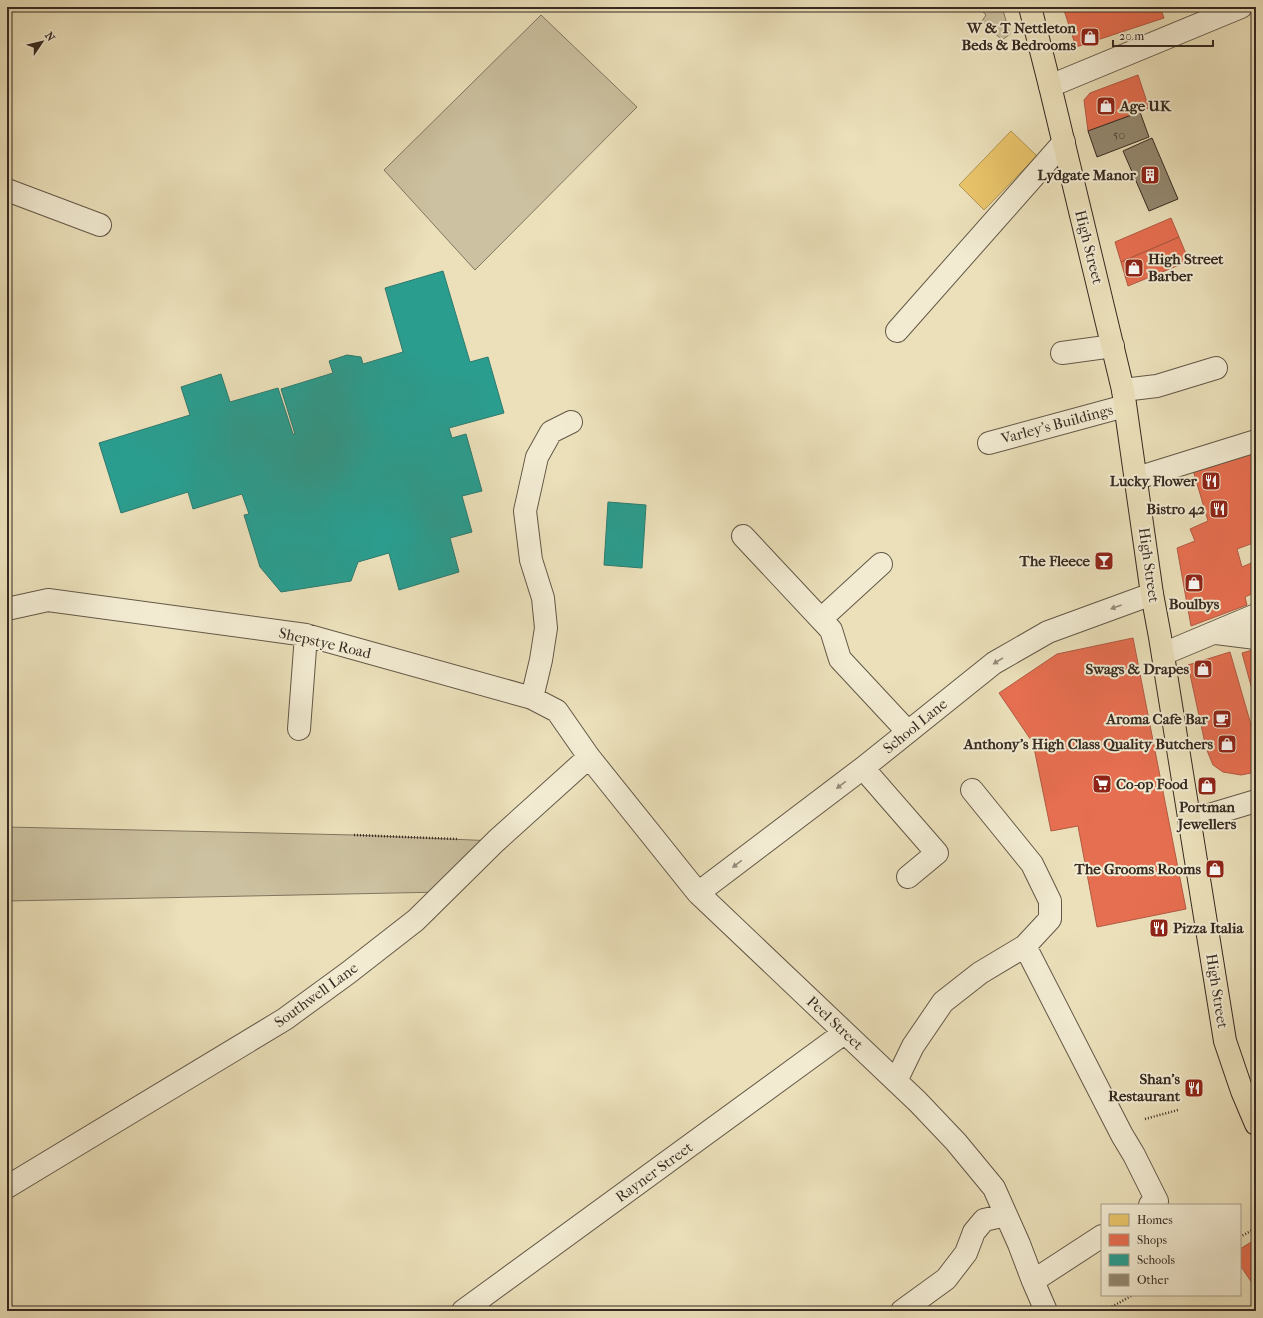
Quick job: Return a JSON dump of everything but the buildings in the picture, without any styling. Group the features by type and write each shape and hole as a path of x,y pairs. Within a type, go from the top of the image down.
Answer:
{"main road":[{"name":"High Street","path":"1030,7 1114,346 1137,478 1152,594 1225,1040 1242,1091 1256,1124"}],"street":[{"path":"1050,86 1242,7"},
{"path":"897,331 1064,142"},
{"path":"11,192 100,225"},
{"path":"1062,353 1114,346"},
{"name":"Varley's Buildings","path":"989,443 1157,386 1216,368"},
{"path":"532,698 541,660 546,628 543,598 531,560 525,511 537,458 551,432 571,422"},
{"path":"1137,478 1256,441"},
{"path":"743,536 831,630 840,659 908,732"},
{"path":"821,619 881,564"},
{"name":"School Lane","path":"698,893 863,768 994,663 1048,632 1152,594"},
{"name":"Shepstye Road","path":"7,609 48,600 306,635 532,698 557,711 589,757"},
{"path":"1163,654 1256,616"},
{"path":"1215,632 1256,638"},
{"path":"299,729 306,635"},
{"name":"Southwell Lane","path":"7,1187 285,1019 348,973 416,920 496,841 589,757"},
{"name":"Peel Street","path":"589,757 698,893 918,1102 956,1142 994,1188 1019,1244 1046,1311"},
{"path":"863,768 937,853 908,876"},
{"path":"896,1081 913,1046 943,1002 980,973 1025,946 1050,919 1050,901 1032,864 972,790"},
{"path":"1189,821 1256,801"},
{"path":"1025,946 1122,1136 1134,1155 1157,1201 1152,1204"},
{"name":"Rayner Street","path":"463,1311 844,1033"},
{"path":"902,1311 946,1279 966,1253 974,1232 984,1220 1006,1215"},
{"path":"1033,1281 1101,1237"}],"path":[{"path":"354,835 496,841"},
{"path":"1241,1236 1256,1228"},
{"path":"1104,1311 1131,1296"}],"shaded area":[{"path":"978,7 1002,7 1010,34 1002,40 982,21 986,15"},
{"path":"541,15 637,107 475,270 384,170"},
{"path":"7,827 354,835 496,841 443,892 7,901"}],"place":[{"name":"W & T Nettleton Beds & Bedrooms","path":"1090,37"},
{"name":"Age UK","path":"1106,106"},
{"name":"Lydgate Manor","path":"1150,175"},
{"name":"High Street Barber","path":"1134,268"},
{"name":"Lucky Flower","path":"1211,481"},
{"name":"Bistro 42","path":"1219,509"},
{"name":"The Fleece","path":"1104,561"},
{"name":"Boulbys","path":"1194,583"},
{"name":"Swags & Drapes","path":"1203,669"},
{"name":"Aroma Cafe Bar","path":"1222,719"},
{"name":"Anthony's High Class Quality Butchers","path":"1227,744"},
{"name":"Co-op Food","path":"1102,784"},
{"name":"Portman Jewellers","path":"1207,786"},
{"name":"The Grooms Rooms","path":"1215,869"},
{"name":"Pizza Italia","path":"1159,928"},
{"name":"Shan's Restaurant","path":"1194,1088"}]}
